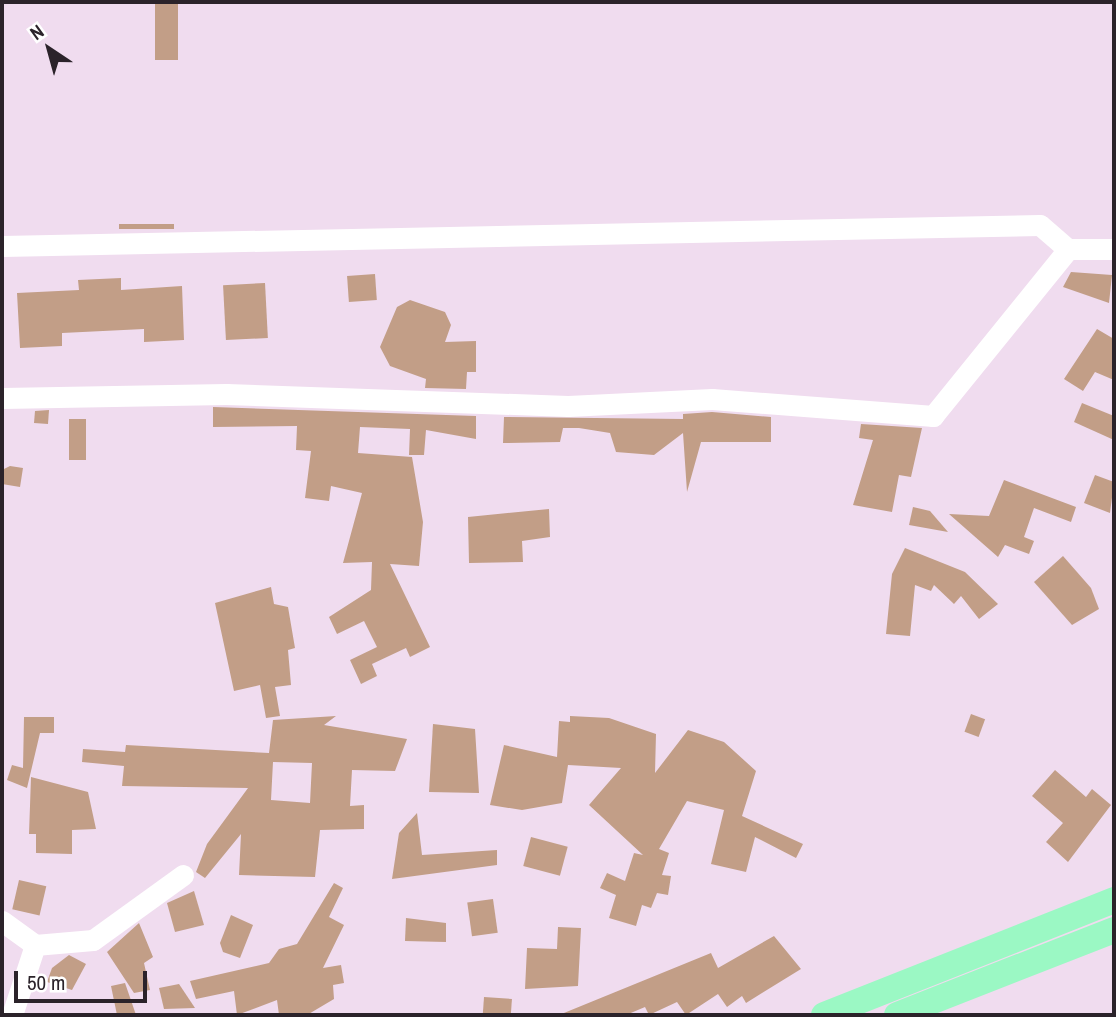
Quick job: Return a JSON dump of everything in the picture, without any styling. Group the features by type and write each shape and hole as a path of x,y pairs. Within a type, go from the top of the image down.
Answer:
{"main road":[{"path":"824,1015 1114,900"},
{"path":"897,1015 1114,930"}],"street":[{"path":"2,246 1040,225 1068,249 1114,249"},
{"path":"2,398 226,394 568,406 712,398 933,416 1068,249"},
{"path":"2,921 35,945 93,940 183,875"},
{"path":"12,1015 35,945"}],"building":[{"path":"155,2 178,2 178,60 155,60"},
{"path":"119,224 174,224 174,229 119,229"},
{"path":"1071,272 1112,275 1109,303 1063,287"},
{"path":"375,274 377,300 349,302 347,276"},
{"path":"121,278 121,290 182,286 184,340 144,342 144,329 62,333 62,346 20,348 17,293 79,290 78,280"},
{"path":"265,283 268,338 226,340 223,285"},
{"path":"410,300 445,312 451,325 445,342 476,341 476,372 467,372 466,389 425,388 426,379 390,366 380,347 397,307"},
{"path":"1097,329 1114,339 1114,380 1095,372 1083,391 1064,379"},
{"path":"1082,403 1114,416 1114,440 1074,422"},
{"path":"213,407 476,416 476,439 426,430 424,455 409,455 410,429 360,427 358,453 412,457 423,522 419,566 390,564 430,647 410,657 406,648 372,664 377,676 361,684 350,660 377,647 364,621 337,634 329,617 371,590 372,562 343,563 362,493 331,486 329,501 305,498 311,451 296,450 297,426 213,427"},
{"path":"49,410 48,424 34,423 35,411"},
{"path":"712,412 771,417 771,442 701,442 687,492 683,433 654,455 616,452 610,433 579,428 563,428 560,442 503,443 504,417 683,419 683,414"},
{"path":"69,419 86,419 86,460 69,460"},
{"path":"861,424 922,428 911,477 899,475 892,512 853,505 873,440 859,438"},
{"path":"10,466 23,468 20,487 2,484 2,470"},
{"path":"1095,475 1114,482 1110,513 1084,503"},
{"path":"1004,480 1076,507 1071,522 1034,508 1024,537 1034,541 1029,554 1005,545 998,557 949,514 989,516"},
{"path":"913,507 930,511 948,532 909,525"},
{"path":"549,509 550,537 522,541 523,562 469,563 468,517"},
{"path":"905,548 965,572 998,604 979,619 961,596 954,604 934,585 931,591 915,585 910,636 886,634 892,574"},
{"path":"1063,556 1091,588 1099,609 1072,625 1034,582"},
{"path":"271,587 274,604 288,607 295,648 288,650 291,685 275,687 280,716 266,718 260,685 234,691 215,603"},
{"path":"971,714 985,719 979,737 965,732"},
{"path":"336,716 324,725 407,739 395,771 352,770 350,806 364,805 364,829 320,830 315,877 239,875 241,834 205,878 196,872 207,844 248,788 122,786 124,766 82,762 83,749 125,752 126,745 269,753 273,720","holes":["273,762 312,763 310,803 271,800"]},
{"path":"570,716 609,718 656,734 655,773 688,730 724,742 756,771 742,816 803,844 796,858 755,837 746,872 711,864 724,810 687,801 659,849 669,853 662,875 671,876 668,895 657,893 651,908 642,905 636,926 609,918 616,895 600,888 607,873 625,881 634,853 643,855 589,805 621,768 568,765 562,803 522,810 490,805 504,745 557,757 559,721 570,722"},
{"path":"24,717 54,717 54,733 40,733 27,788 7,780 12,765 23,768"},
{"path":"433,724 475,729 479,793 429,792"},
{"path":"1055,770 1086,797 1092,789 1111,805 1068,862 1046,842 1063,823 1032,796"},
{"path":"31,777 88,792 96,829 72,830 72,854 36,853 36,834 29,834"},
{"path":"417,813 422,855 497,850 497,865 392,879 399,833"},
{"path":"531,837 568,847 560,876 523,866"},
{"path":"19,880 46,886 40,916 12,909"},
{"path":"334,883 343,888 329,917 344,925 323,968 341,965 344,983 333,985 334,999 307,1015 279,1015 277,1000 237,1015 234,991 196,999 190,981 269,963 279,949 297,944"},
{"path":"194,891 204,925 175,932 167,903"},
{"path":"493,899 498,933 472,936 467,903"},
{"path":"231,915 253,925 240,958 223,952 220,943"},
{"path":"406,918 446,923 446,942 405,941"},
{"path":"139,923 153,957 144,963 150,990 134,993 107,952"},
{"path":"558,927 581,928 578,986 525,989 527,948 557,949"},
{"path":"774,936 801,969 746,1003 742,996 727,1007 718,994 686,1015 677,1002 649,1015 645,1007 626,1015 559,1015 711,953 718,968"},
{"path":"69,955 86,964 72,990 47,982 52,968"},
{"path":"125,983 136,1015 117,1015 111,986"},
{"path":"179,984 195,1008 164,1009 159,988"},
{"path":"484,997 512,999 511,1015 483,1015"}]}
